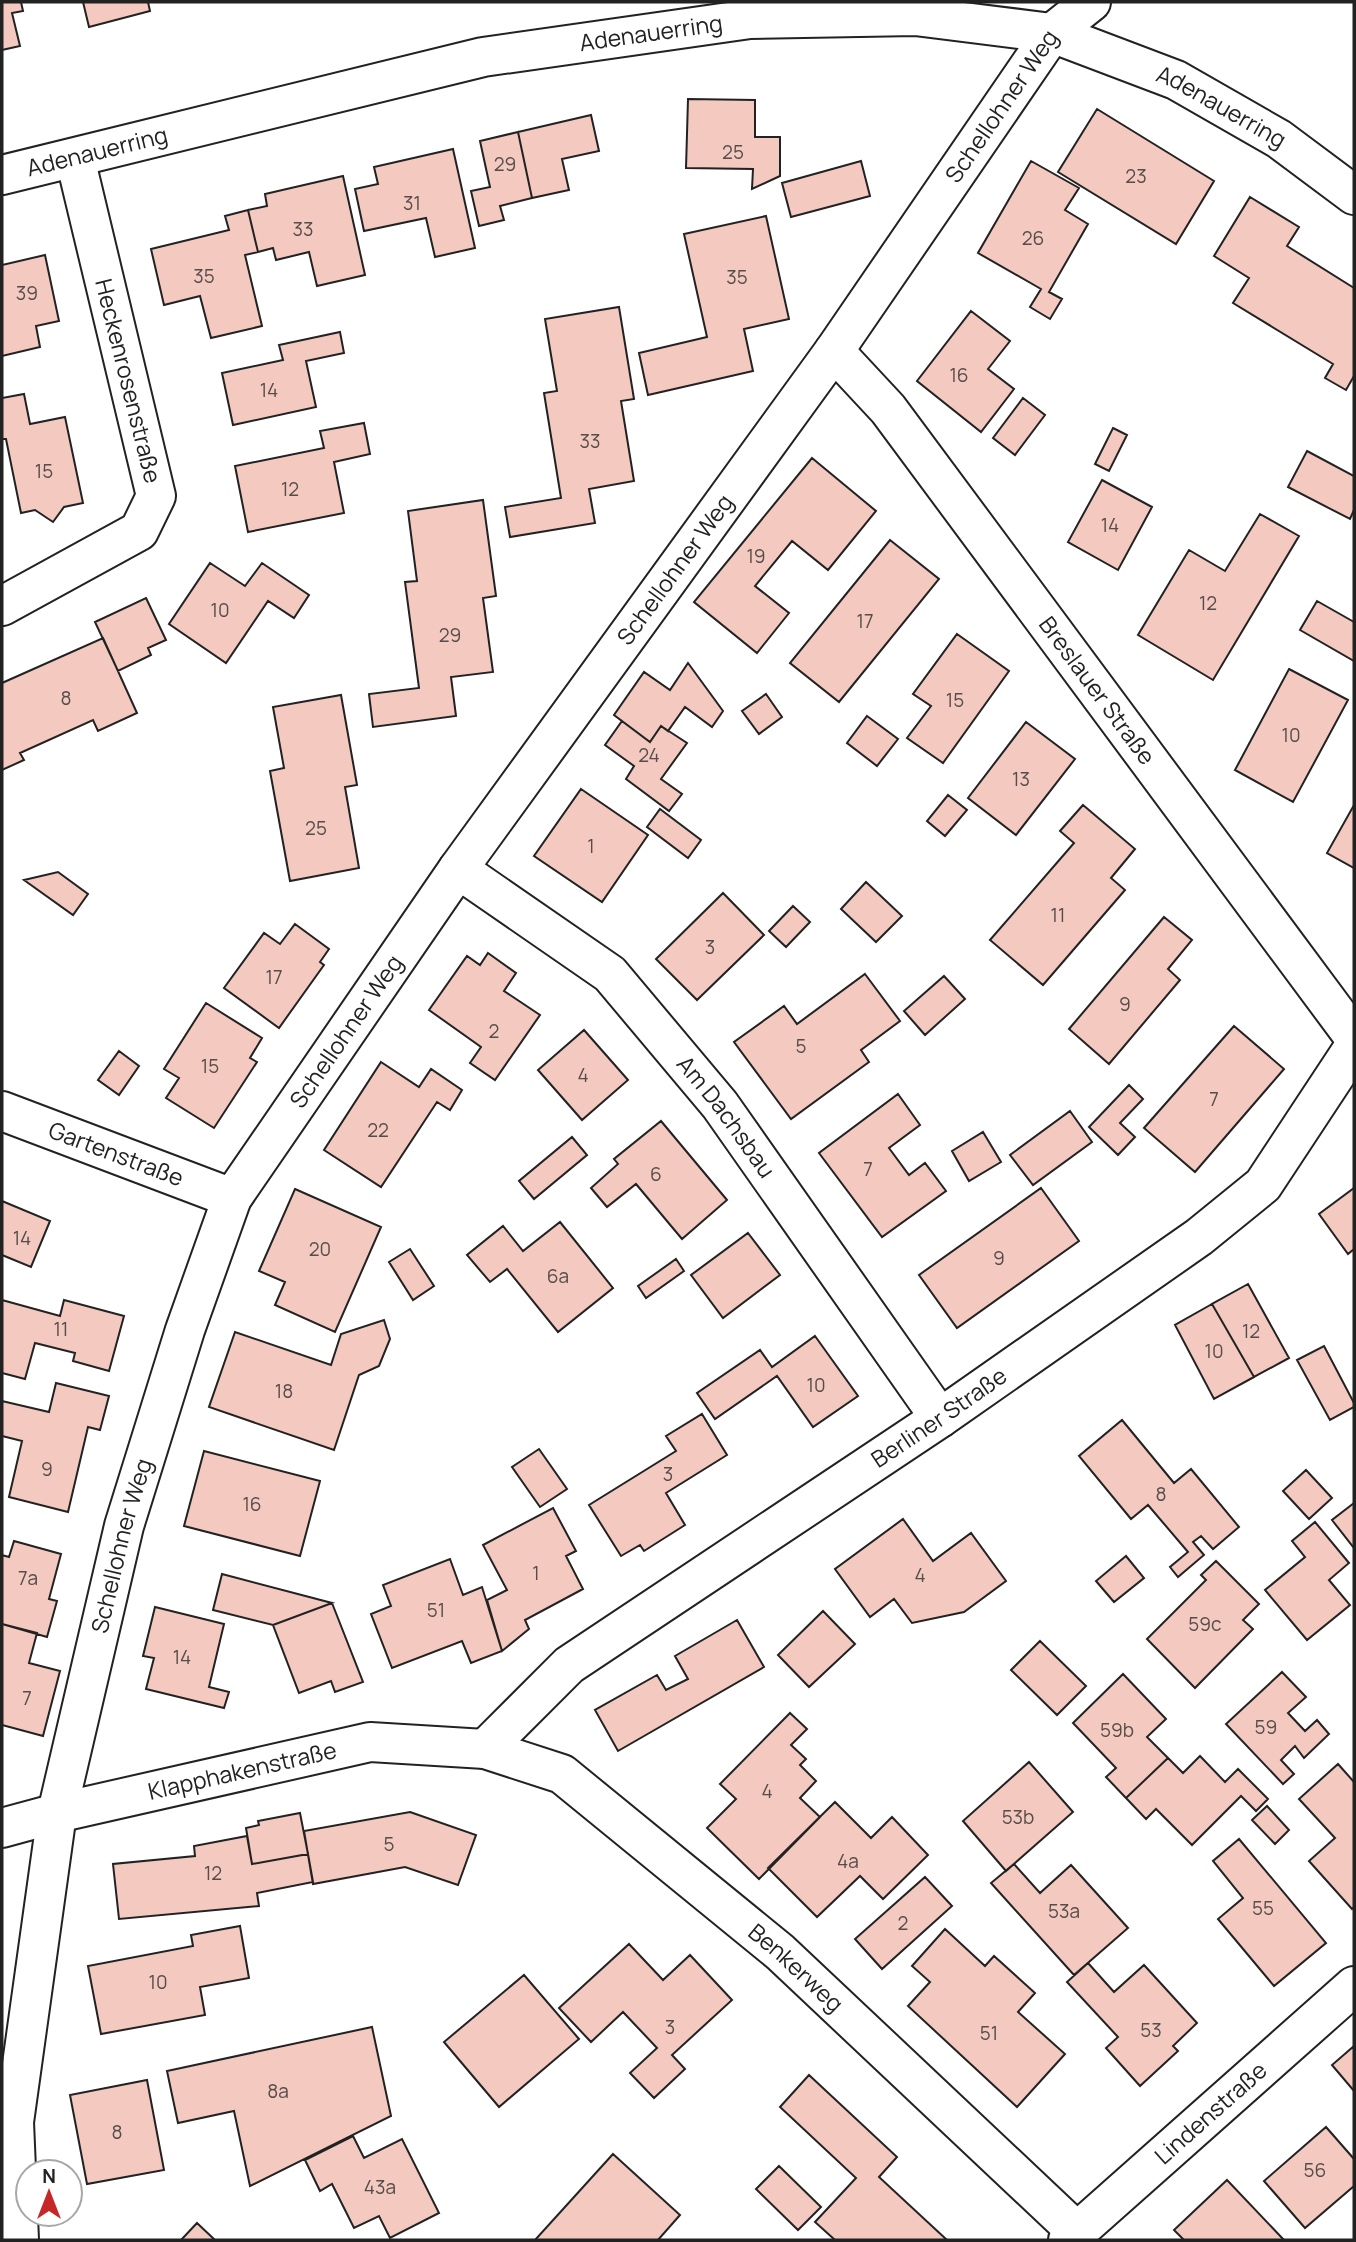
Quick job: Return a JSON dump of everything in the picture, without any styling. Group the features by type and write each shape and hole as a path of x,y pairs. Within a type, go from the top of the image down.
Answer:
{"street":[{"name":"Schellohner Weg","path":"19,2240 14,2122 57,1813 124,1526 185,1329 232,1198 458,870 834,351 1052,33 1091,2"},
{"name":"Adenauerring","path":"2,176 483,57 750,19 915,16 1052,33 1176,80 1279,139 1354,195"},
{"name":"Heckenrosenstraße","path":"2,606 139,531 156,496 75,158"},
{"name":"Breslauer Straße","path":"834,351 888,410 1354,1037"},
{"name":"Am Dachsbau","path":"458,870 610,974 720,1105 940,1418"},
{"name":"Berliner Straße","path":"485,1749 569,1665 940,1418 1199,1237 1263,1185 1354,1047"},
{"name":"Gartenstraße","path":"2,1111 232,1198"},
{"name":"Klapphakenstraße","path":"2,1828 370,1742 485,1749"},
{"name":"Benkerweg","path":"485,1749 562,1774 780,1952 1072,2236"},
{"name":"Lindenstraße","path":"1072,2236 1354,1986"}],"building":[{"path":"2,2 21,2 23,11 12,13 20,46 2,50"},
{"path":"83,2 148,2 150,11 89,27"},
{"path":"688,99 755,100 755,137 780,137 780,176 752,189 753,169 686,168"},
{"path":"1097,109 1214,181 1176,244 1058,172"},
{"path":"591,115 599,151 562,159 569,190 532,198 518,132"},
{"path":"518,132 532,198 500,206 504,220 479,226 471,191 490,187 480,141"},
{"path":"453,149 475,248 435,257 426,218 364,231 355,189 378,184 374,167"},
{"path":"861,161 870,196 791,217 782,183"},
{"path":"1031,161 1079,188 1065,210 1088,224 1049,292 1062,299 1050,319 1030,307 1041,289 978,253"},
{"path":"343,176 365,275 317,286 309,252 276,260 273,248 258,252 248,210 267,206 265,194"},
{"path":"1250,197 1299,227 1287,246 1354,288 1354,376 1346,390 1325,378 1333,364 1233,303 1249,278 1214,256"},
{"path":"248,210 258,252 245,255 262,326 211,338 200,296 164,305 151,249 229,230 225,216"},
{"path":"766,216 789,319 744,329 753,371 648,395 639,353 707,337 684,234"},
{"path":"45,255 59,321 36,326 40,347 2,356 2,265"},
{"path":"619,307 634,399 621,401 634,481 589,489 595,523 510,537 505,507 561,498 544,393 557,391 545,319"},
{"path":"971,311 1010,341 988,369 1014,389 981,432 917,381"},
{"path":"340,332 344,353 306,361 316,407 233,425 222,373 283,360 279,345"},
{"path":"24,394 30,424 65,417 83,503 64,507 53,522 35,510 21,513 6,439 2,439 2,398"},
{"path":"1023,398 1045,415 1015,455 993,438"},
{"path":"364,423 370,454 334,462 344,513 248,532 235,466 324,448 320,431"},
{"path":"1113,428 1127,435 1109,471 1095,464"},
{"path":"1307,451 1354,476 1354,510 1350,519 1288,487"},
{"path":"812,458 876,511 828,570 792,541 755,586 789,613 757,653 694,602"},
{"path":"1102,480 1152,507 1118,570 1068,542"},
{"path":"483,500 496,596 483,598 493,672 451,677 456,716 373,727 369,694 419,688 405,582 417,581 408,511"},
{"path":"1260,514 1299,536 1213,680 1138,635 1189,550 1225,571"},
{"path":"890,540 939,579 839,702 790,663"},
{"path":"210,563 245,586 262,563 309,595 294,618 268,601 226,663 169,624"},
{"path":"146,598 166,640 148,648 151,655 118,671 95,622"},
{"path":"1317,601 1354,622 1354,661 1300,630"},
{"path":"957,634 1009,671 943,763 907,738 931,706 913,694"},
{"path":"103,638 137,713 98,731 93,720 20,753 24,760 2,770 2,683"},
{"path":"688,663 723,711 712,727 685,707 668,731 661,726 650,742 614,715 644,672 670,690"},
{"path":"1289,669 1348,700 1293,802 1235,770"},
{"path":"766,694 782,717 759,734 742,711"},
{"path":"341,695 357,785 345,787 359,868 290,881 270,771 284,768 273,707"},
{"path":"867,716 898,739 877,766 847,743"},
{"path":"622,721 650,742 661,726 687,743 661,779 682,794 669,811 626,779 634,766 605,745"},
{"path":"1026,722 1075,759 1016,835 968,798"},
{"path":"581,789 648,835 602,902 534,856"},
{"path":"948,795 967,810 945,836 927,821"},
{"path":"1083,805 1135,849 1111,878 1125,890 1043,985 990,940 1074,843 1060,831"},
{"path":"1354,805 1354,868 1327,853"},
{"path":"660,809 701,840 688,858 647,827"},
{"path":"58,872 88,894 73,915 24,880"},
{"path":"866,882 902,916 876,942 841,909"},
{"path":"723,893 764,935 697,1000 656,959"},
{"path":"793,906 810,922 786,947 769,931"},
{"path":"1164,917 1192,940 1168,969 1180,980 1109,1064 1069,1029"},
{"path":"295,924 329,949 320,962 324,965 279,1028 224,988 264,933 280,944"},
{"path":"488,953 516,973 504,991 540,1015 495,1080 470,1063 481,1047 429,1010 467,956 480,965"},
{"path":"865,974 900,1021 861,1050 869,1062 791,1119 734,1042 784,1006 797,1024"},
{"path":"944,976 965,999 925,1035 904,1011"},
{"path":"206,1003 262,1038 250,1058 257,1062 214,1128 166,1098 179,1078 164,1069"},
{"path":"1234,1026 1284,1069 1195,1172 1144,1128"},
{"path":"584,1030 628,1080 582,1120 538,1070"},
{"path":"119,1051 139,1066 119,1095 98,1080"},
{"path":"381,1062 419,1087 431,1069 462,1090 450,1110 437,1102 381,1187 324,1150"},
{"path":"1129,1085 1143,1099 1120,1123 1135,1137 1118,1155 1089,1127"},
{"path":"898,1094 920,1125 889,1148 909,1175 925,1163 946,1191 882,1237 819,1153"},
{"path":"1070,1111 1092,1142 1033,1185 1010,1155"},
{"path":"661,1121 727,1200 682,1239 636,1184 607,1207 591,1188 618,1164 614,1159"},
{"path":"983,1132 1001,1162 969,1181 952,1151"},
{"path":"572,1137 587,1155 534,1199 519,1181"},
{"path":"1041,1188 1079,1241 957,1328 919,1275"},
{"path":"1354,1188 1354,1249 1348,1254 1319,1214"},
{"path":"295,1189 381,1227 335,1332 275,1305 285,1282 259,1271"},
{"path":"2,1201 50,1221 31,1267 2,1255"},
{"path":"560,1222 613,1288 558,1332 507,1269 490,1282 467,1255 503,1226 523,1251"},
{"path":"748,1233 780,1275 723,1318 691,1275"},
{"path":"410,1249 434,1286 413,1300 389,1262"},
{"path":"676,1259 684,1271 646,1298 638,1286"},
{"path":"1248,1284 1289,1358 1254,1377 1212,1304"},
{"path":"2,1300 60,1316 64,1300 124,1316 109,1371 73,1361 75,1353 35,1343 25,1379 2,1373"},
{"path":"1212,1304 1254,1377 1214,1399 1175,1325"},
{"path":"384,1320 390,1339 379,1366 359,1375 334,1450 209,1407 235,1332 331,1365 341,1334"},
{"path":"815,1336 858,1396 813,1427 777,1376 715,1419 697,1393 760,1350 772,1367"},
{"path":"1324,1346 1354,1403 1354,1407 1330,1420 1297,1360"},
{"path":"56,1383 109,1396 100,1430 88,1427 68,1512 9,1497 22,1441 2,1436 2,1401 49,1412"},
{"path":"702,1414 727,1455 666,1493 685,1525 644,1551 640,1545 621,1556 589,1505 676,1451 666,1436"},
{"path":"1122,1420 1174,1483 1191,1469 1239,1527 1213,1549 1201,1536 1193,1542 1204,1555 1178,1577 1170,1567 1188,1552 1148,1505 1131,1519 1079,1456"},
{"path":"539,1449 567,1489 540,1507 512,1467"},
{"path":"204,1451 320,1481 300,1556 184,1526"},
{"path":"1306,1470 1332,1498 1309,1519 1283,1491"},
{"path":"1354,1503 1354,1548 1332,1520"},
{"path":"553,1508 576,1551 566,1556 583,1589 525,1620 529,1629 502,1651 487,1600 507,1590 483,1545"},
{"path":"903,1519 933,1561 971,1533 1006,1581 964,1612 912,1623 894,1599 870,1617 835,1569"},
{"path":"1315,1522 1349,1563 1329,1580 1350,1605 1307,1640 1265,1590 1305,1557 1292,1541"},
{"path":"14,1541 61,1554 49,1599 57,1601 47,1637 2,1624 2,1555 9,1557"},
{"path":"1126,1556 1144,1578 1114,1602 1096,1581"},
{"path":"450,1559 463,1595 482,1587 502,1651 471,1663 462,1641 392,1668 371,1614 391,1606 383,1585"},
{"path":"1216,1561 1259,1604 1243,1620 1253,1629 1195,1688 1147,1639 1206,1580 1201,1575"},
{"path":"222,1574 332,1603 273,1625 213,1610"},
{"path":"332,1603 363,1682 335,1692 331,1681 299,1693 273,1625"},
{"path":"155,1607 224,1624 209,1687 229,1692 224,1708 146,1689 154,1658 143,1656"},
{"path":"823,1611 855,1644 809,1687 778,1655"},
{"path":"737,1620 764,1667 618,1751 595,1710 657,1675 666,1690 688,1679 675,1656"},
{"path":"2,1624 37,1633 29,1663 60,1671 43,1736 2,1725"},
{"path":"1040,1641 1086,1686 1057,1715 1011,1670"},
{"path":"1282,1672 1306,1697 1288,1713 1305,1731 1317,1720 1329,1734 1304,1758 1295,1746 1281,1760 1294,1774 1283,1784 1226,1724"},
{"path":"1123,1674 1166,1719 1147,1737 1168,1758 1126,1798 1106,1777 1116,1768 1073,1723"},
{"path":"790,1713 807,1729 791,1745 806,1759 800,1765 816,1781 800,1798 820,1817 759,1879 707,1828 736,1799 720,1784"},
{"path":"1200,1756 1225,1782 1238,1769 1268,1799 1256,1811 1241,1796 1192,1845 1156,1809 1146,1819 1126,1798 1168,1758 1183,1773"},
{"path":"1029,1762 1073,1812 1006,1871 963,1821"},
{"path":"1338,1764 1354,1782 1352,1909 1309,1861 1335,1838 1299,1799"},
{"path":"835,1802 871,1838 892,1817 928,1855 883,1899 860,1876 817,1917 768,1868"},
{"path":"1267,1806 1289,1830 1275,1844 1252,1820"},
{"path":"410,1812 476,1835 458,1885 405,1867 313,1884 304,1831"},
{"path":"300,1813 308,1854 252,1864 246,1828 259,1825 258,1821"},
{"path":"247,1836 252,1864 308,1854 313,1882 257,1893 259,1906 119,1919 113,1864 195,1856 194,1846"},
{"path":"1239,1839 1326,1943 1274,1986 1218,1919 1243,1898 1213,1861"},
{"path":"1014,1864 1040,1893 1071,1865 1128,1928 1074,1975 991,1883"},
{"path":"925,1877 952,1906 882,1969 855,1939"},
{"path":"240,1926 249,1978 200,1987 205,2015 101,2034 88,1966 193,1946 191,1935"},
{"path":"945,1929 985,1966 994,1956 1035,1993 1018,2012 1065,2054 1017,2107 908,2006 930,1982 912,1966"},
{"path":"629,1944 663,1980 690,1955 732,2000 672,2055 685,2069 654,2098 630,2073 657,2048 623,2012 591,2042 559,2008"},
{"path":"1088,1963 1114,1992 1144,1965 1197,2023 1173,2046 1178,2051 1140,2086 1106,2048 1118,2037 1067,1982"},
{"path":"524,1975 579,2039 499,2107 444,2042"},
{"path":"372,2027 391,2116 250,2186 234,2111 178,2123 167,2071"},
{"path":"1354,2046 1354,2091 1332,2065"},
{"path":"809,2075 897,2157 879,2177 947,2240 835,2240 815,2222 856,2178 780,2107"},
{"path":"147,2080 164,2170 87,2184 70,2095"},
{"path":"1326,2127 1354,2159 1354,2186 1305,2228 1264,2181"},
{"path":"353,2136 364,2158 402,2139 439,2213 390,2238 379,2216 354,2228 332,2184 320,2191 305,2160"},
{"path":"613,2154 680,2215 658,2240 535,2240"},
{"path":"779,2166 821,2207 798,2230 756,2189"},
{"path":"1227,2180 1284,2240 1184,2240 1174,2230"},
{"path":"197,2223 215,2240 181,2240"}]}
